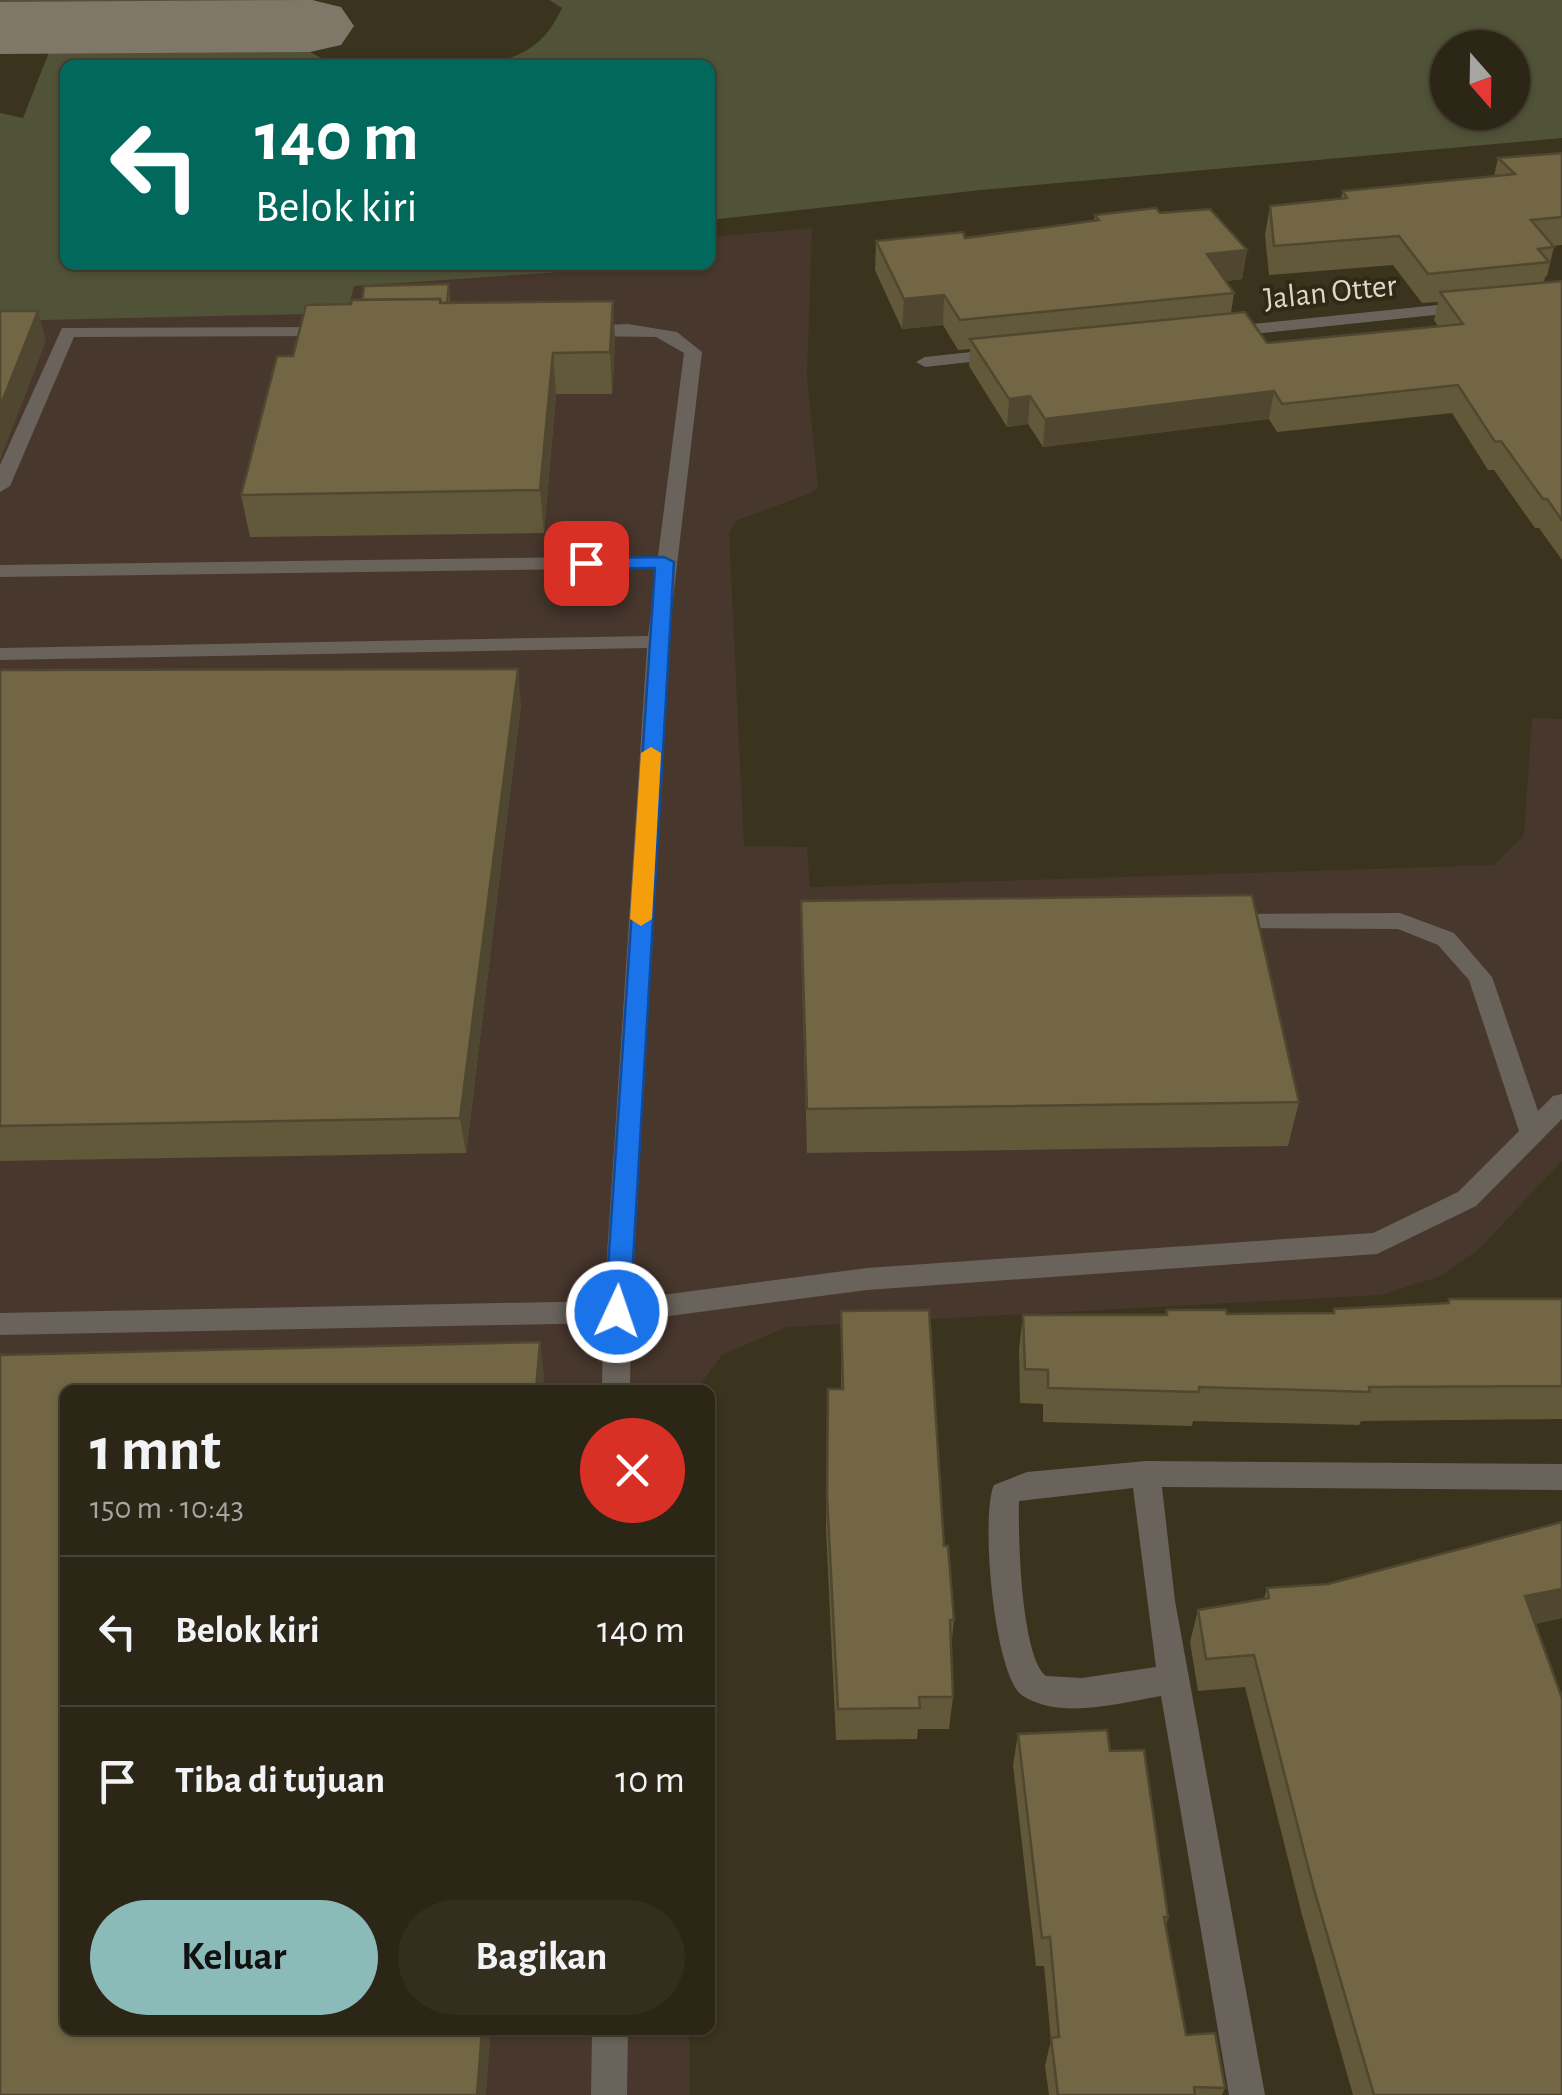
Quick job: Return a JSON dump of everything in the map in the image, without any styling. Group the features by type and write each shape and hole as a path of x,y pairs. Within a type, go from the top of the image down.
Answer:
{"street":[{"name":"Jalan Otter","path":"1204,334 1482,306"},
{"path":"562,331 660,331 684,339 693,352 664,562 658,642 617,1312 616,1385"},
{"path":"0,486 59,332 344,332"},
{"path":"925,362 1025,352"},
{"path":"0,570 664,562"},
{"path":"0,654 658,642"},
{"path":"1208,922 1400,921 1446,939 1480,976 1533,1135"},
{"path":"0,1324 617,1312 867,1279 1376,1244 1467,1199 1562,1103"},
{"path":"1174,1679 1061,1692 1039,1689 1023,1675 1000,1512 1005,1494 1026,1485 1146,1474 1562,1477"},
{"path":"1146,1474 1160,1601 1248,2095"},
{"path":"609,2095 610,2035"}],"shaded area":[{"path":"812,228 807,376 818,487 738,520 729,532 744,846 807,847 810,887 1494,865 1524,835 1532,718 1562,719 1562,1161 1478,1250 1441,1276 1381,1295 787,1327 722,1355 700,1385 60,1385 60,2035 689,2035 690,2095 0,2095 0,304 362,270 715,270 715,237"}],"green space":[{"path":"0,0 315,0 283,9 244,12 0,13"},
{"path":"549,0 1562,0 1562,138 981,190 715,219 715,60 503,60 531,47 548,31 562,8"},
{"path":"253,35 290,41 325,60 60,60 60,270 591,270 354,286 347,313 0,321 0,113 23,118 55,37"}],"building":[{"path":"1562,153 1562,217 1531,220 1554,247 1538,249 1549,262 1428,274 1399,236 1274,246 1270,206 1347,198 1343,191 1515,174 1498,158"},
{"path":"1156,208 1160,213 1210,209 1247,250 1207,254 1234,293 960,320 944,295 904,299 876,241 963,232 965,238 1099,220 1095,215"},
{"path":"1562,281 1562,520 1501,441 1495,442 1458,385 1282,404 1274,391 1045,419 1030,396 1009,399 970,339 1245,312 1267,343 1463,324 1440,292"},
{"path":"449,284 447,303 440,299 362,300 364,286"},
{"path":"440,299 440,303 613,301 610,352 553,353 540,490 241,495 277,356 293,356 306,305"},
{"path":"0,311 38,311 0,407"},
{"path":"518,669 460,1118 0,1126 0,670"},
{"path":"1252,895 1299,1102 807,1109 801,901"},
{"path":"1449,1299 1562,1299 1562,1386 1369,1387 1370,1392 1048,1388 1048,1370 1025,1369 1023,1315 1167,1315 1167,1310 1334,1313 1334,1309 1449,1303"},
{"path":"929,1310 944,1546 948,1546 954,1620 950,1620 953,1697 919,1697 920,1708 838,1709 827,1496 828,1389 843,1389 841,1311"},
{"path":"540,1342 536,1385 60,1385 60,2035 482,2035 477,2095 0,2095 0,1355"},
{"path":"1562,1522 1562,1589 1525,1596 1562,1698 1562,2095 1374,2095 1313,1886 1254,1655 1206,1659 1198,1610 1269,1598 1267,1588 1328,1584"},
{"path":"1107,1730 1110,1751 1144,1750 1168,1917 1164,1917 1186,2035 1215,2033 1225,2088 1194,2087 1195,2095 1058,2095 1051,2038 1059,2037 1050,1937 1042,1938 1018,1734"}],"taxiway":[{"path":"0,28 310,26"}],"slow traffic":[{"path":"641,919 651,753"}],"route":[{"path":"586,563 664,562 617,1312"}]}
